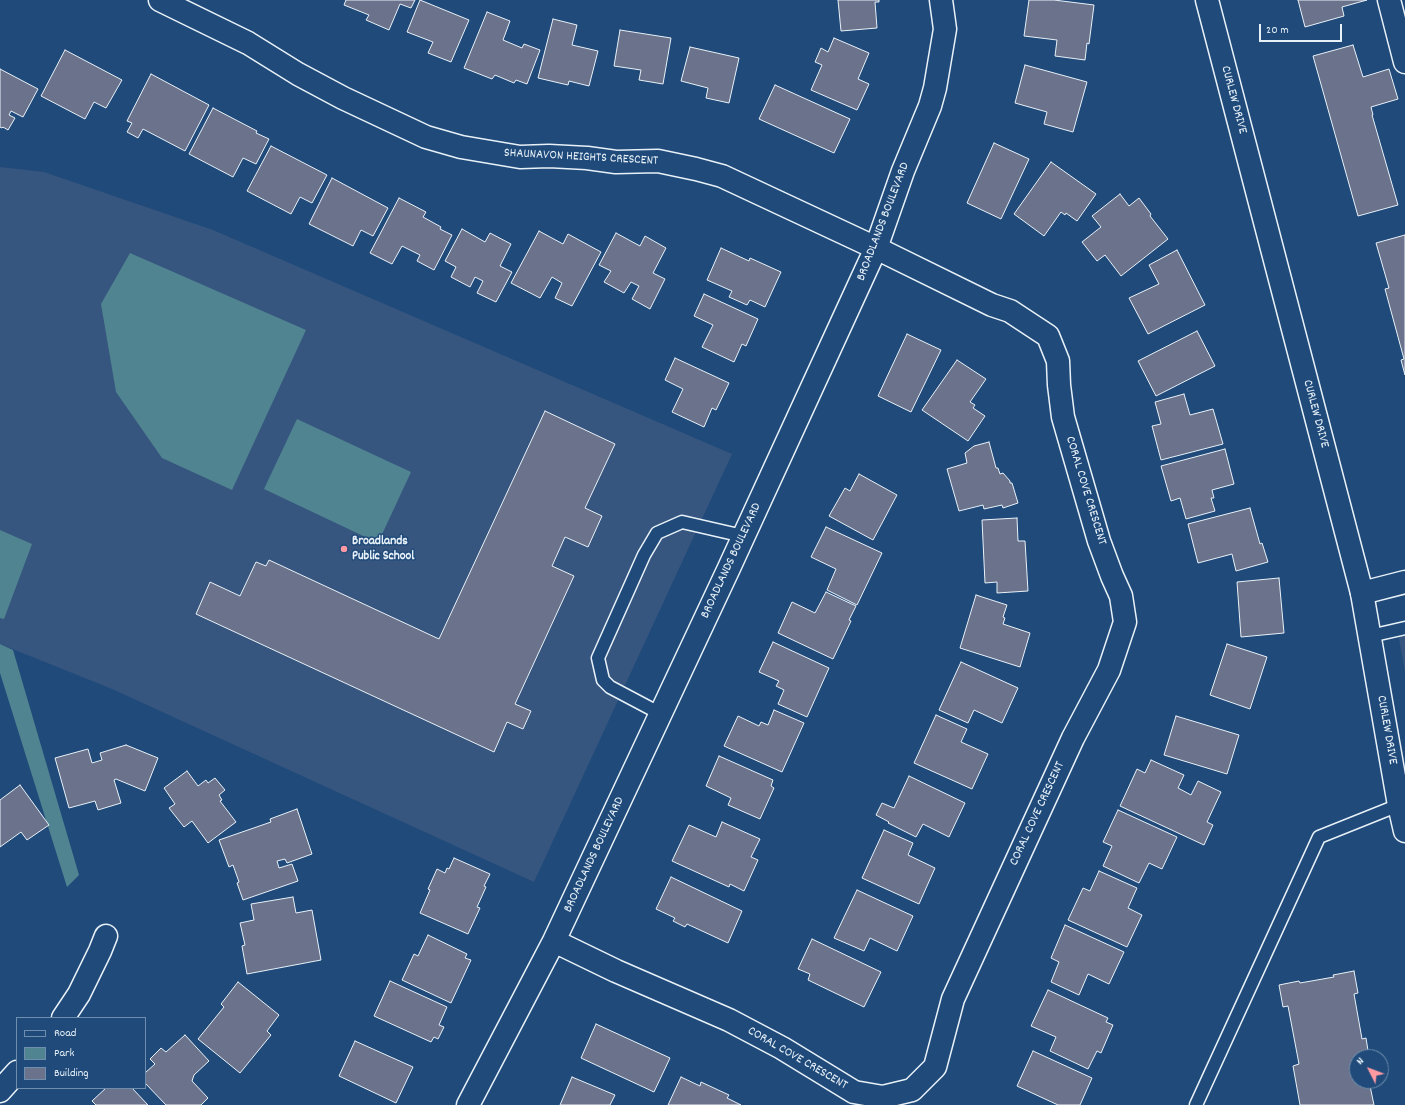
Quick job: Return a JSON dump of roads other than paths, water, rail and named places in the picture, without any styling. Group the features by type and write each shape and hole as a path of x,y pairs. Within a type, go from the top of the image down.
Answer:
{"street":[{"name":"SHAUNAVON HEIGHTS CRESCENT","path":"160,0 248,43 298,74 343,98 426,137 461,147 520,157 549,156 587,158 616,162 658,161 696,169 722,176 876,248"},
{"name":"BROADLANDS BOULEVARD","path":"468,1105 554,941 661,714 876,248 903,171 930,106 935,88 945,29 941,0"},
{"name":"CURLEW DRIVE","path":"1207,0 1362,593 1399,769 1399,805 1405,831"},
{"path":"1389,0 1405,62"},
{"name":"CORAL COVE CRESCENT","path":"554,941 616,971 729,1020 782,1048 854,1092 883,1097 912,1090 935,1067 953,999 1073,738 1109,670 1125,622 1121,596 1099,541 1063,417 1058,361 1048,336 1010,311 992,305 876,248"},
{"path":"1362,593 1405,582"},
{"path":"64,1017 79,994 100,952 106,936"},
{"path":"0,1091 16,1073"},
{"path":"0,1102 3,1105"}],"lane":[{"path":"661,714 610,686 603,680 598,658 644,555 657,533 682,522 743,536"},
{"path":"1370,636 1405,628"},
{"path":"1196,1105 1319,837 1399,805"}],"place":[{"name":"Broadlands Public School","path":"344,549"}]}
